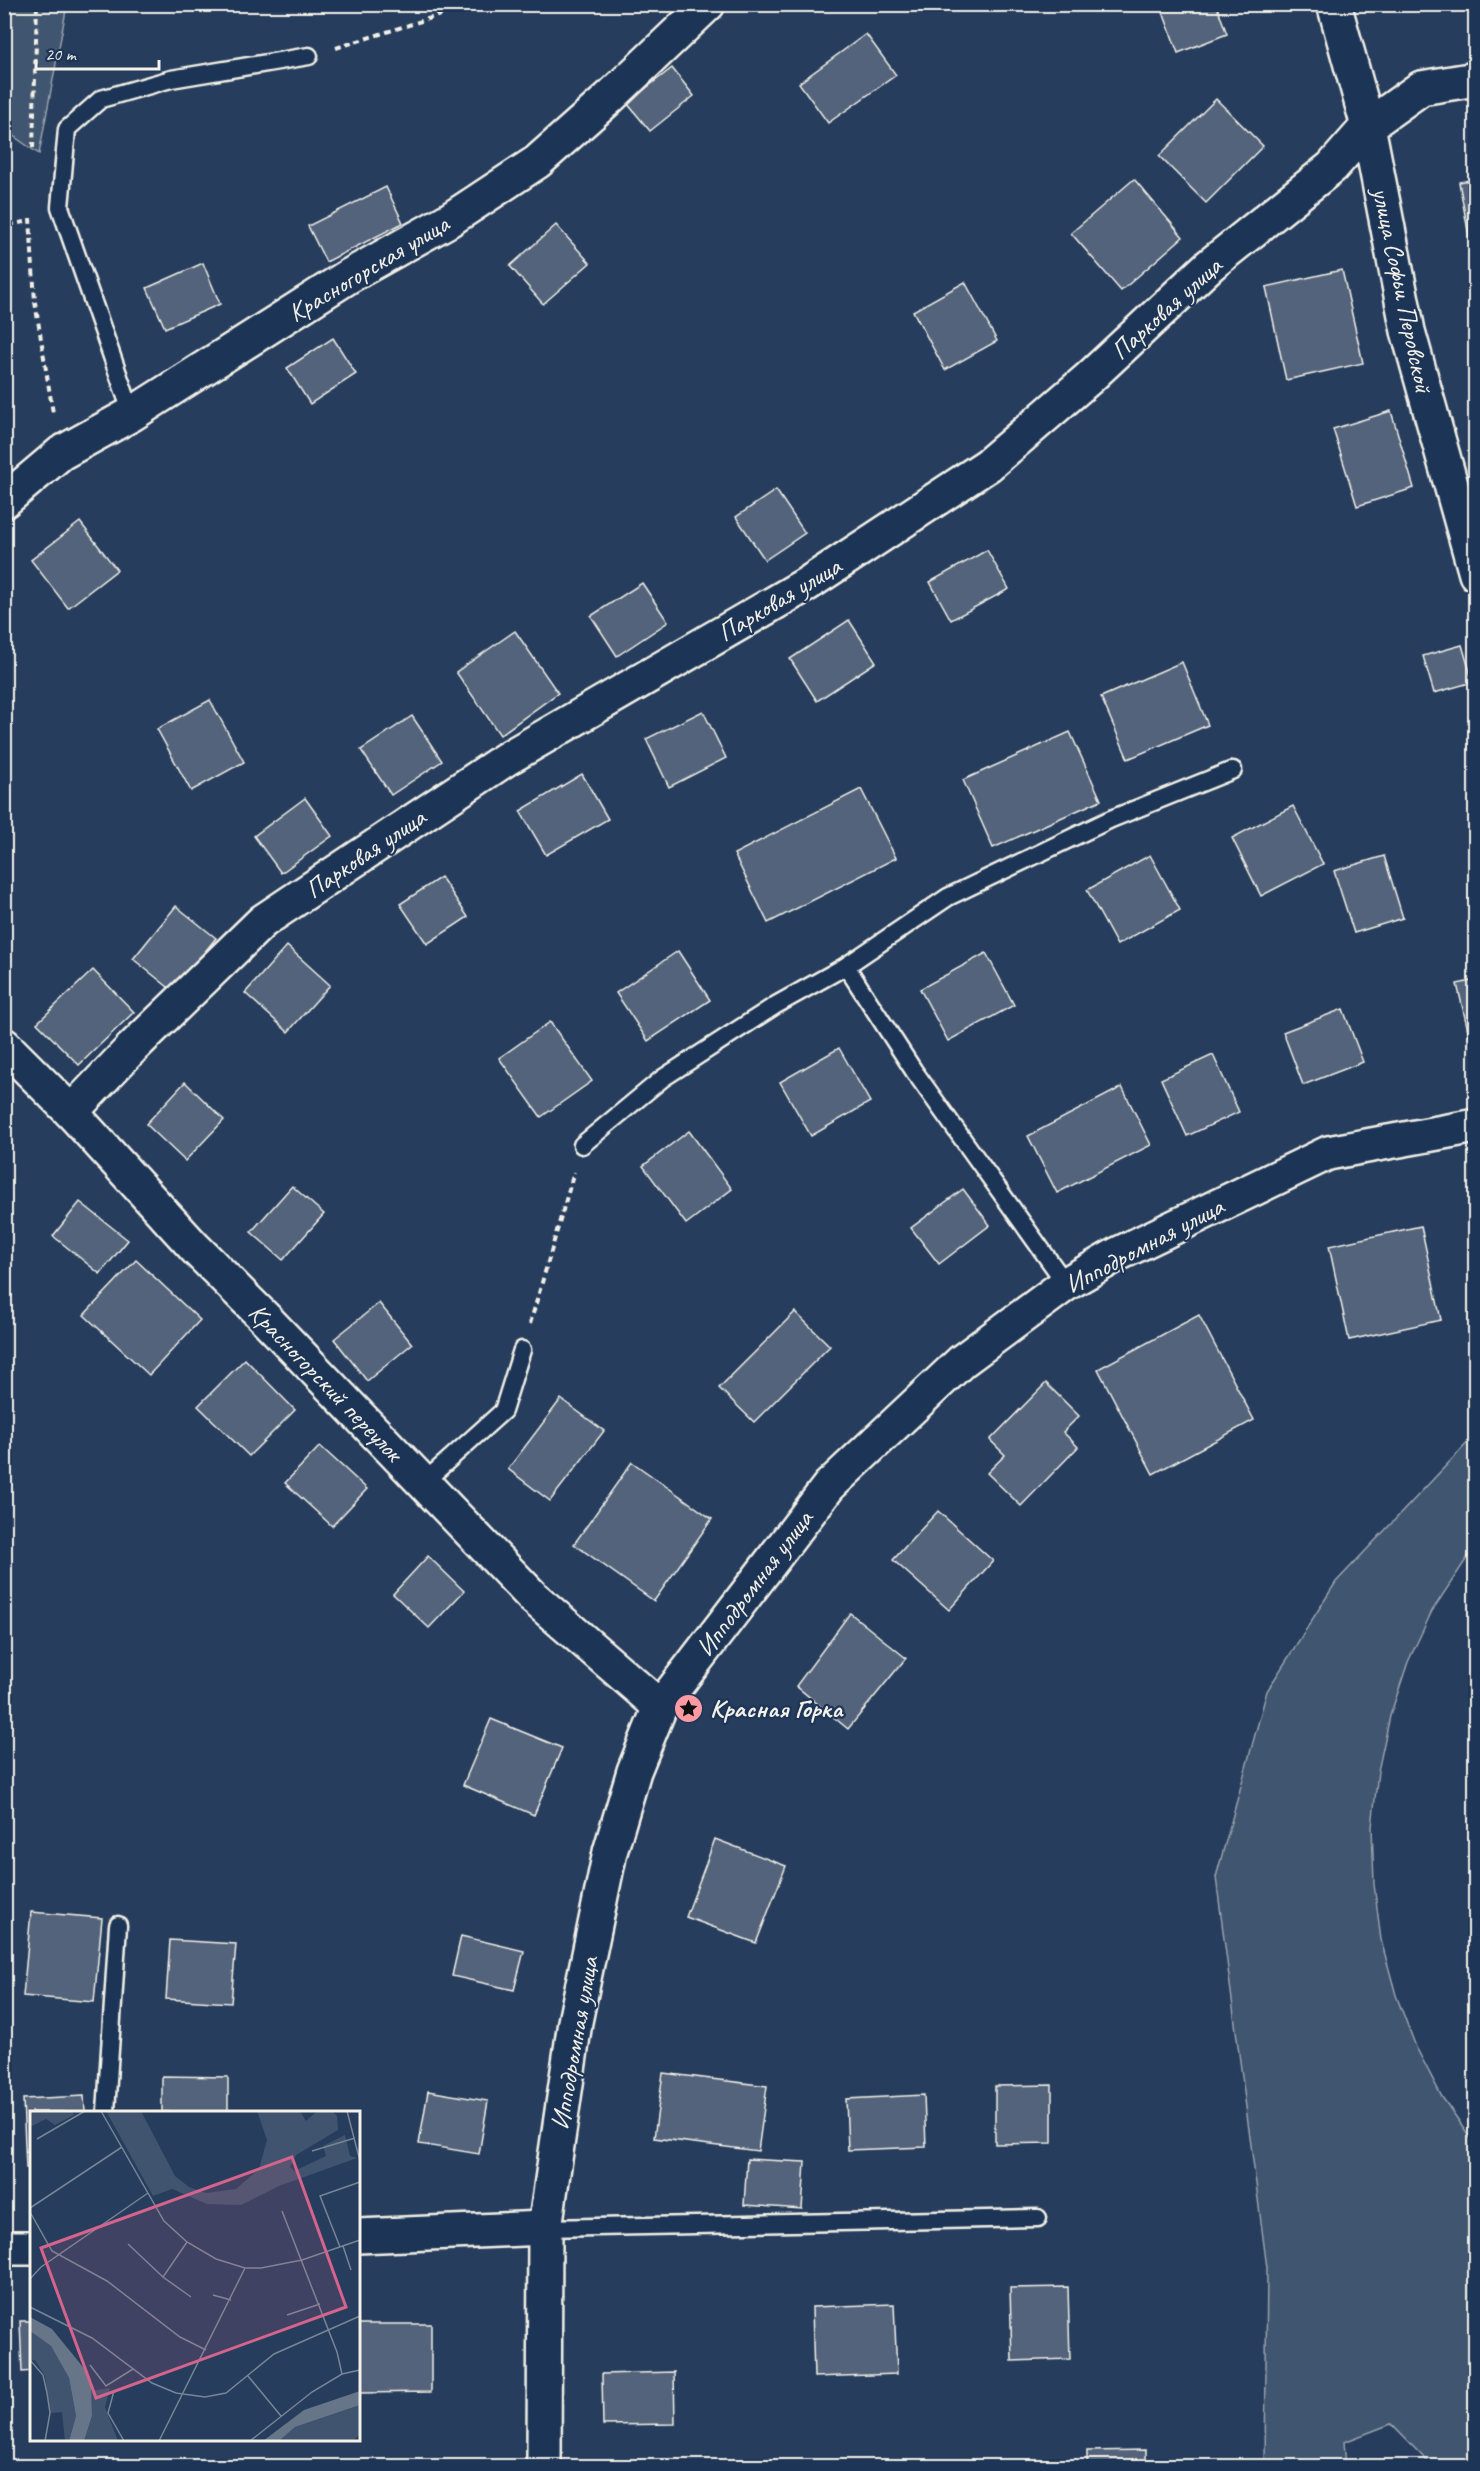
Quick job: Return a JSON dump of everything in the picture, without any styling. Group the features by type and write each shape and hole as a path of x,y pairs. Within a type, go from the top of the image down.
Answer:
{"street":[{"name":"Красногорская улица","path":"4,501 61,453 132,414 349,276 448,220 537,162 608,99 708,4"},
{"name":"улица Софьи Перовской","path":"1334,4 1368,126 1408,331 1476,574"},
{"name":"Парковая улица","path":"71,1112 132,1047 263,921 506,759 807,584 988,465 1088,379 1210,265 1332,166 1368,126 1421,88 1476,79"},
{"name":"Красногорский переулок","path":"4,1045 71,1112 195,1248 533,1597 660,1707"},
{"name":"Ипподромная улица","path":"544,2466 544,2228 575,2022 610,1852 634,1771 660,1707 829,1486 962,1361 1066,1284 1118,1254 1328,1154 1476,1126"},
{"path":"360,2236 544,2228"},
{"path":"4,2248 30,2248"}],"lane":[{"path":"132,414 60,207 67,129 100,99 171,79 309,56"},
{"path":"582,1145 663,1078 776,1005 846,966 948,897 1111,819 1233,770"},
{"path":"846,966 914,1071 1066,1284"},
{"path":"423,1483 503,1411 522,1350"},
{"path":"106,2111 118,1925"},
{"path":"544,2228 1038,2217"}],"path":[{"path":"33,152 37,4"},
{"path":"309,56 475,4"},
{"path":"4,195 8,205 8,225 30,221"},
{"path":"31,209 35,302 61,453"},
{"path":"522,1350 582,1145"}],"shaded area":[{"path":"5,4 67,5 39,154 5,130"},
{"path":"1475,1435 1475,1546 1432,1611 1408,1662 1390,1716 1378,1771 1372,1827 1374,1884 1381,1940 1396,1995 1416,2047 1442,2097 1475,2144 1475,2466 1432,2466 1391,2424 1344,2442 1346,2466 1265,2466 1267,2268 1216,1877 1267,1691 1336,1582"}],"building":[{"path":"1160,4 1216,4 1227,34 1178,53"},
{"path":"866,34 896,75 828,123 799,83"},
{"path":"672,68 694,96 650,131 627,103"},
{"path":"1216,99 1263,146 1206,203 1159,156"},
{"path":"1134,179 1183,237 1121,291 1071,233"},
{"path":"1476,179 1476,246 1471,247 1459,182"},
{"path":"386,187 403,223 326,262 308,226"},
{"path":"556,225 590,263 543,304 510,266"},
{"path":"203,263 220,304 165,328 147,288"},
{"path":"1342,270 1363,363 1286,380 1266,287"},
{"path":"965,282 997,341 945,370 913,311"},
{"path":"333,338 356,374 310,404 287,368"},
{"path":"1391,411 1414,488 1357,506 1333,429"},
{"path":"776,490 805,533 765,560 736,517"},
{"path":"80,522 117,570 68,608 31,560"},
{"path":"987,550 1009,589 951,620 930,582"},
{"path":"642,583 668,622 617,656 591,616"},
{"path":"849,620 876,662 817,701 790,659"},
{"path":"515,631 558,693 500,735 456,672"},
{"path":"1462,645 1473,682 1434,693 1423,656"},
{"path":"1182,662 1208,725 1128,759 1101,697"},
{"path":"210,700 244,762 191,791 157,729"},
{"path":"703,711 726,758 669,787 646,739"},
{"path":"412,716 442,761 391,795 361,750"},
{"path":"1070,732 1101,800 993,848 963,780"},
{"path":"582,774 608,819 546,855 520,811"},
{"path":"861,789 896,858 768,923 734,854"},
{"path":"305,798 332,836 281,873 254,836"},
{"path":"1293,806 1323,864 1261,896 1232,838"},
{"path":"1150,855 1180,910 1117,945 1087,890"},
{"path":"1384,856 1403,918 1354,933 1334,871"},
{"path":"441,877 468,917 427,944 400,904"},
{"path":"176,906 216,938 173,991 133,959"},
{"path":"287,946 330,985 288,1032 245,993"},
{"path":"678,951 710,1000 648,1041 616,993"},
{"path":"986,953 1014,1005 948,1041 920,989"},
{"path":"93,970 134,1012 79,1065 37,1023"},
{"path":"1476,980 1476,1046 1472,1047 1457,984"},
{"path":"1343,1009 1363,1062 1303,1085 1283,1032"},
{"path":"550,1022 592,1081 541,1117 499,1058"},
{"path":"839,1048 870,1102 811,1136 780,1082"},
{"path":"1213,1055 1239,1112 1187,1136 1161,1079"},
{"path":"185,1082 224,1120 185,1161 146,1124"},
{"path":"1122,1087 1151,1145 1057,1193 1028,1136"},
{"path":"689,1131 732,1189 686,1224 643,1166"},
{"path":"292,1186 324,1214 283,1260 251,1232"},
{"path":"963,1189 990,1225 939,1264 911,1228"},
{"path":"80,1202 128,1240 100,1274 53,1236"},
{"path":"1421,1226 1441,1320 1349,1340 1329,1246"},
{"path":"136,1260 200,1320 149,1375 84,1315"},
{"path":"379,1303 412,1344 367,1381 334,1339"},
{"path":"795,1312 830,1346 754,1422 719,1388"},
{"path":"1199,1315 1254,1420 1153,1474 1098,1369"},
{"path":"245,1359 295,1410 249,1456 198,1406"},
{"path":"1046,1383 1079,1416 1063,1432 1078,1447 1021,1506 987,1473 1005,1455 990,1440"},
{"path":"561,1399 604,1431 550,1501 508,1469"},
{"path":"320,1446 367,1489 332,1526 285,1483"},
{"path":"632,1462 712,1519 654,1601 574,1544"},
{"path":"938,1511 993,1561 949,1610 893,1560"},
{"path":"428,1556 464,1591 429,1628 393,1594"},
{"path":"850,1613 906,1658 848,1729 796,1686"},
{"path":"491,1719 562,1748 534,1815 463,1785"},
{"path":"715,1839 786,1866 756,1943 686,1917"},
{"path":"31,1912 102,1918 94,2002 23,1996"},
{"path":"461,1936 524,1951 514,1990 452,1976"},
{"path":"170,1940 236,1944 231,2003 166,1999"},
{"path":"663,2073 767,2086 758,2151 654,2138"},
{"path":"162,2076 228,2077 228,2111 162,2111"},
{"path":"1052,2085 1052,2143 995,2144 995,2086"},
{"path":"428,2091 488,2101 479,2154 419,2144"},
{"path":"924,2095 926,2147 848,2150 846,2099"},
{"path":"84,2096 85,2111 30,2111 30,2168 26,2168 23,2099"},
{"path":"747,2159 805,2162 802,2209 744,2205"},
{"path":"1068,2287 1070,2359 1012,2361 1010,2288"},
{"path":"894,2304 897,2374 814,2377 812,2307"},
{"path":"20,2321 30,2321 30,2371 22,2372"},
{"path":"360,2324 431,2324 431,2392 360,2393"},
{"path":"674,2372 675,2424 603,2425 602,2374"},
{"path":"1146,2450 1146,2466 1087,2466 1087,2451"}],"place":[{"name":"Красная Горка","path":"689,1708"}]}
